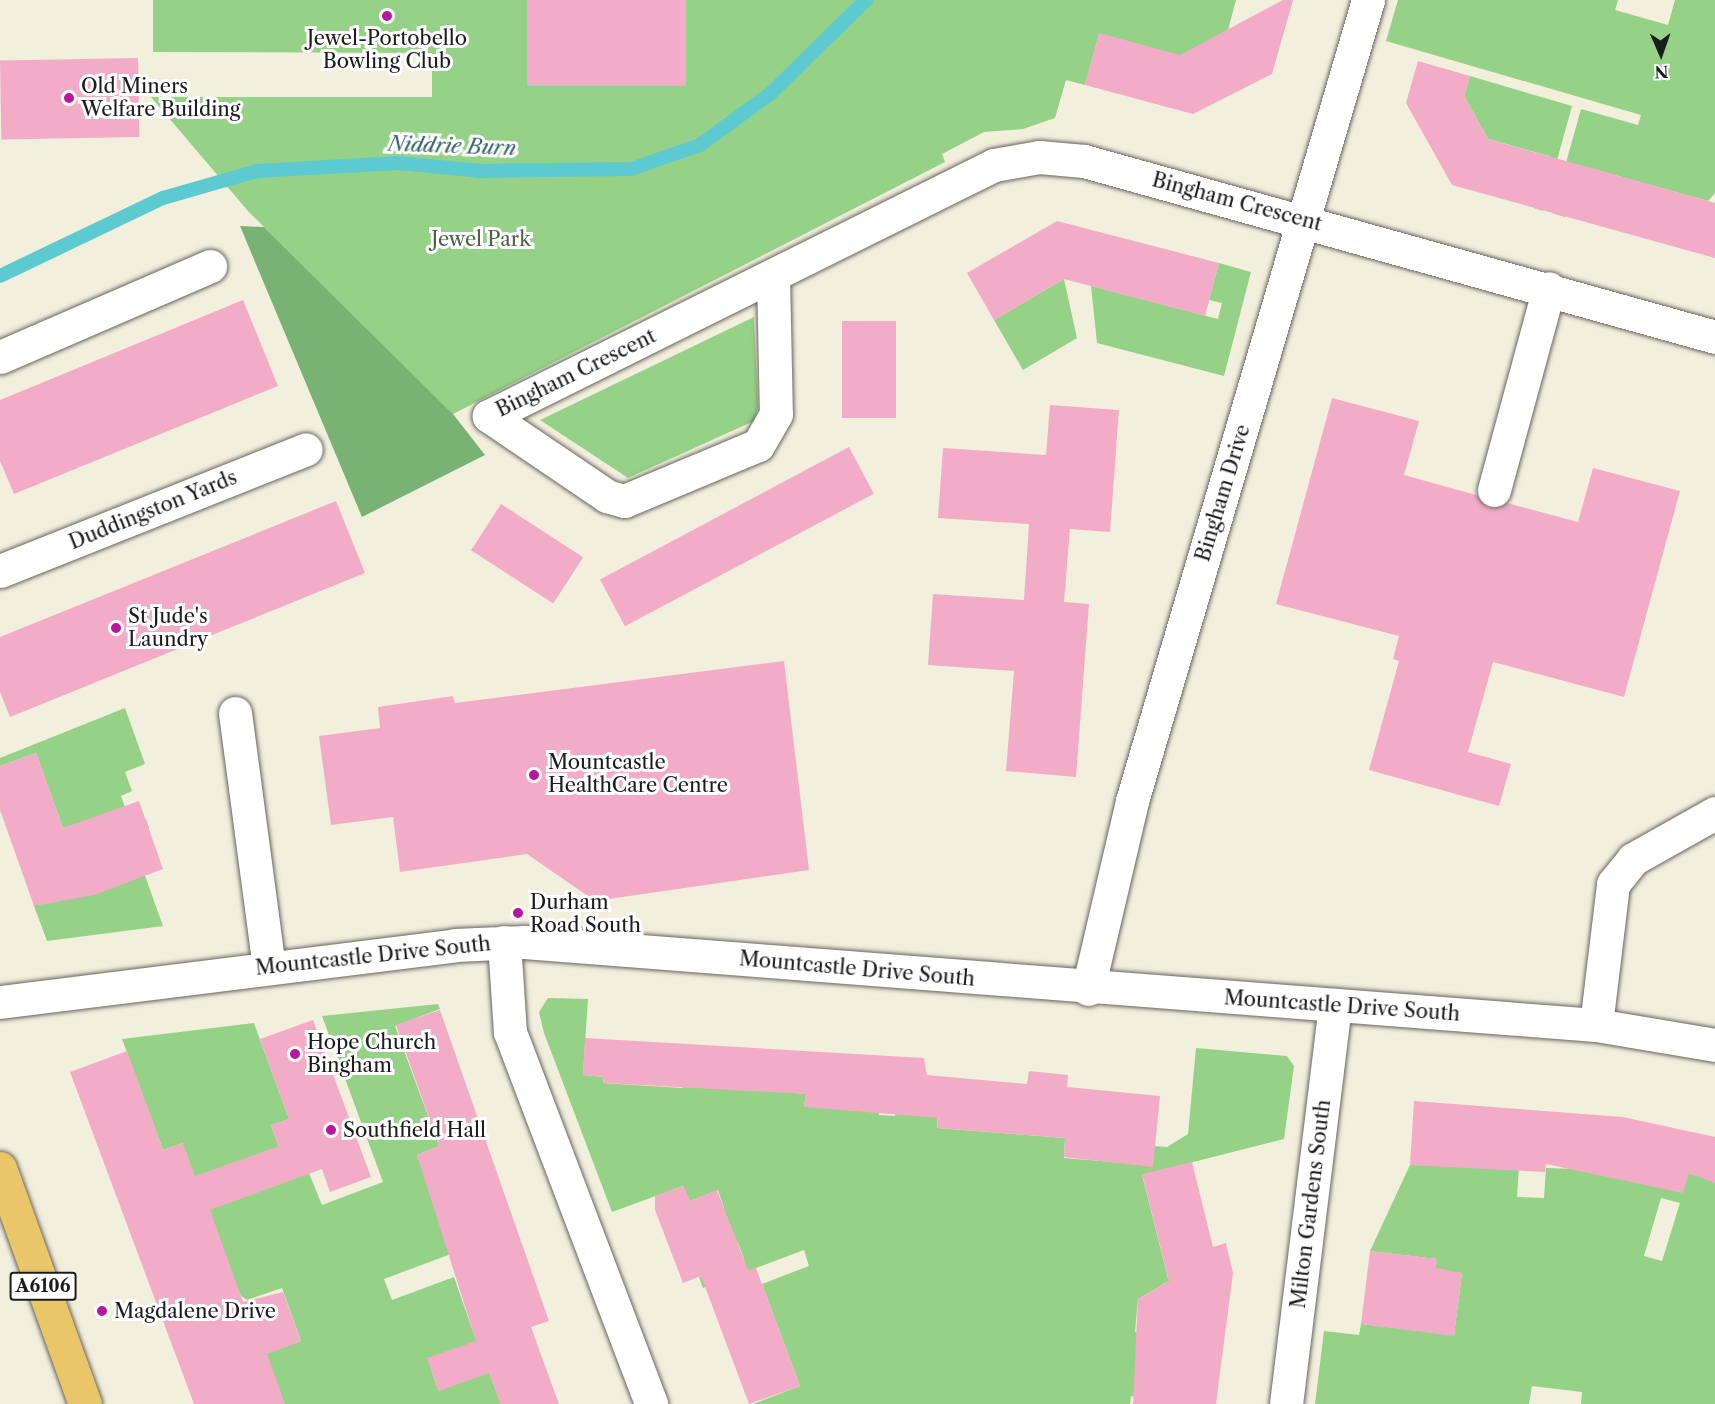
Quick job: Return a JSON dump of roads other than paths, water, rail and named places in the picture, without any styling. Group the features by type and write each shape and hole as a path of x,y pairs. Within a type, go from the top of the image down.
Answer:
{"main road":[{"name":"A6106","path":"0,1168 85,1404"}],"street":[{"name":"Bingham Drive","path":"1088,989 1135,790 1368,0"},
{"name":"Bingham Crescent","path":"773,275 776,414 758,445 624,501 607,496 489,416 994,165 1039,157 1084,161 1549,288 1715,337"},
{"path":"0,357 210,266"},
{"path":"1494,490 1549,288"},
{"name":"Duddingston Yards","path":"2,564 204,504 306,449"},
{"path":"235,713 269,968"},
{"path":"1596,1026 1612,884 1633,859 1715,813"},
{"path":"504,942 510,1032 651,1404"},
{"name":"Mountcastle Drive South","path":"0,1002 269,968 504,942 1088,989 1335,1005 1596,1026 1715,1045"},
{"name":"Milton Gardens South","path":"1286,1404 1335,1005"}],"waterway":[{"name":"Niddrie Burn","path":"0,276 163,198 257,171 399,163 481,171 631,169 700,145 771,93 866,0"}],"place":[{"name":"Jewel-Portobello Bowling Club","path":"387,16"},
{"name":"Old Miners Welfare Building","path":"69,98"},
{"name":"St Jude's Laundry","path":"116,628"},
{"name":"Mountcastle HealthCare Centre","path":"534,775"},
{"name":"Durham Road South","path":"518,913"},
{"name":"Hope Church Bingham","path":"295,1054"},
{"name":"Southfield Hall","path":"331,1130"},
{"name":"Magdalene Drive","path":"102,1311"}],"park label":[{"name":"Jewel Park","path":"481,239"}]}
